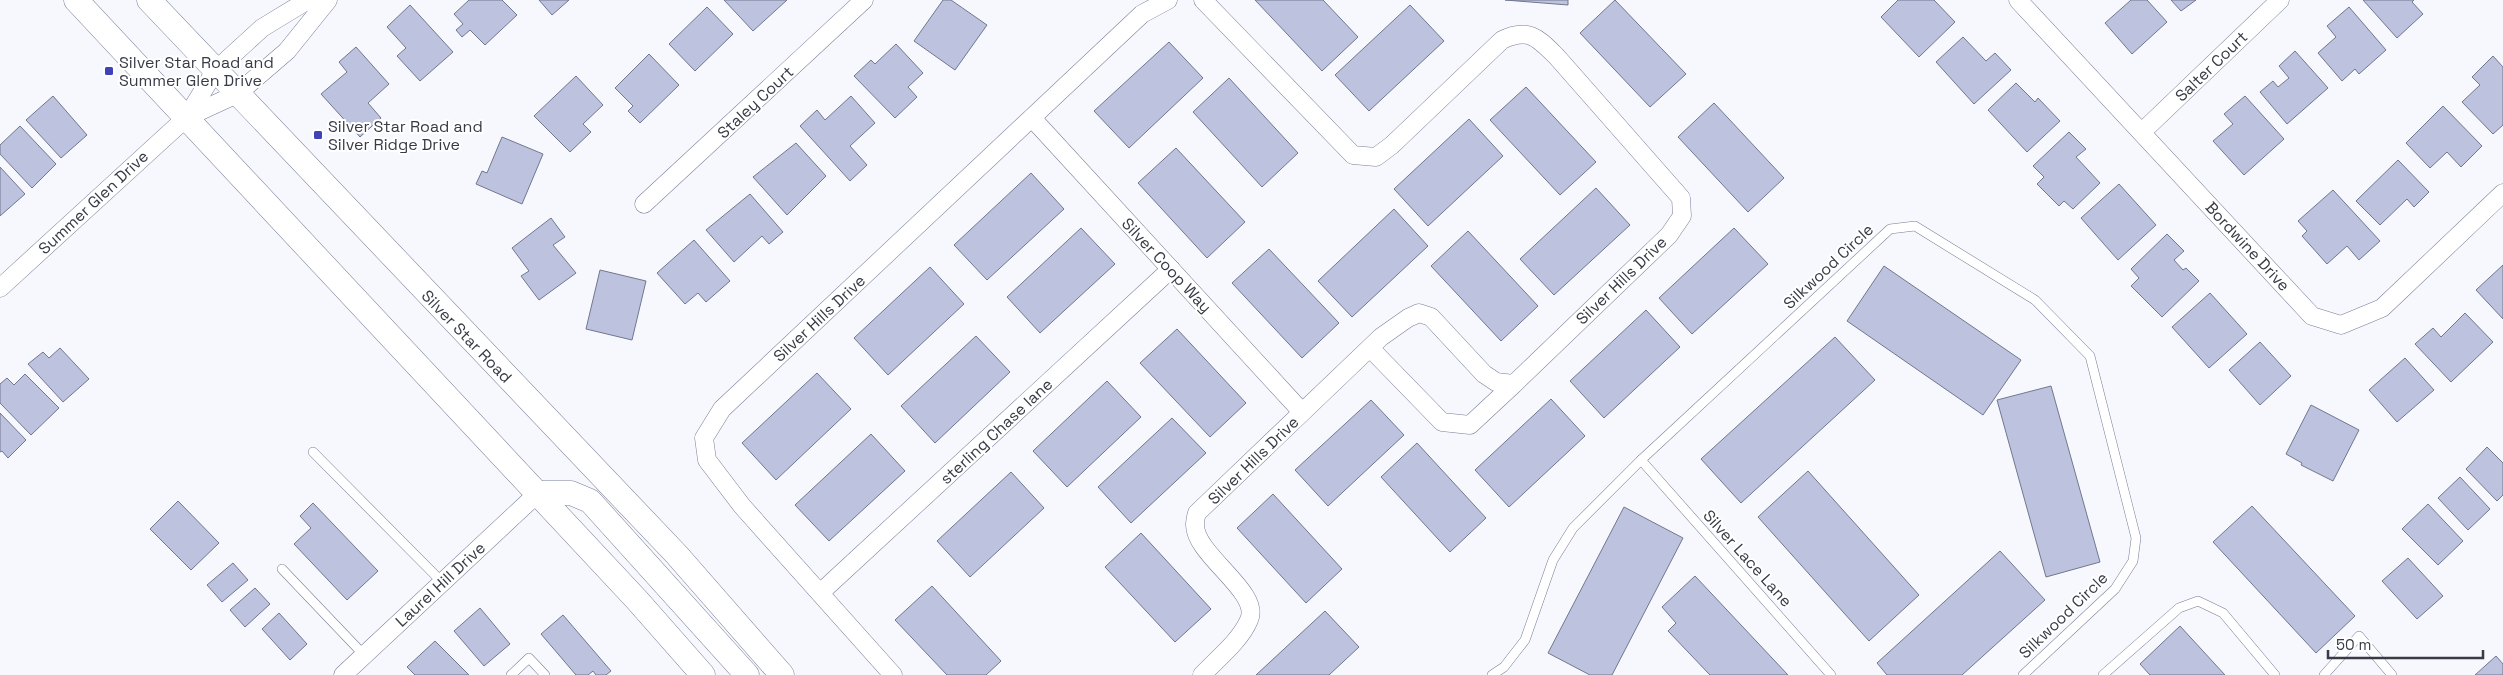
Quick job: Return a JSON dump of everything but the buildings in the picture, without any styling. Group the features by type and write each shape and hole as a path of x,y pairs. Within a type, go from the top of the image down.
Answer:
{"main road":[{"path":"76,0 538,493 703,675"},
{"name":"Silver Star Road","path":"149,0 236,94 677,555 782,675"},
{"path":"538,493 571,493 590,501 747,675"}],"street":[{"path":"187,117 215,71 262,28 308,0"},
{"path":"187,117 236,94 287,51 328,0"},
{"name":"Staley Court","path":"644,204 864,0"},
{"name":"Silver Hills Drive","path":"893,675 742,506 707,460 704,438 722,409 1142,14 1168,0"},
{"name":"Silver Hills Drive","path":"1202,675 1242,633 1250,618 1250,603 1199,539 1194,525 1197,513 1302,412 1381,337 1408,318 1419,313 1431,318 1484,374 1496,382 1514,384 1668,235 1682,216 1681,198 1557,57 1540,41 1528,34 1519,34 1502,40 1392,145 1376,157 1368,157 1353,155 1203,0"},
{"name":"Bordwine Drive","path":"2018,0 2142,131 2312,316 2341,324 2382,308 2503,193"},
{"name":"Salter Court","path":"2142,131 2280,0"},
{"name":"Summer Glen Drive","path":"0,288 187,117"},
{"name":"Silver Coop Way","path":"1032,118 1302,412"},
{"name":"sterling Chase lane","path":"820,594 1171,269"},
{"path":"1370,348 1442,422 1470,425 1514,384"},
{"name":"Laurel Hill Drive","path":"343,675 538,493"}],"lane":[{"name":"Silkwood Circle","path":"1492,675 1504,667 1525,640 1553,560 1573,528 1641,460 1890,229 1916,226 2035,300 2090,356 2136,538 2133,562 2115,589 2023,675"},
{"path":"313,452 442,582"},
{"name":"Silver Lace Lane","path":"1641,460 1831,675"},
{"path":"282,568 364,655"},
{"path":"2104,675 2179,608 2198,601 2223,613 2275,675"},
{"path":"2324,675 2359,636 2392,675"},
{"path":"511,675 529,658 545,675"}],"place":[{"name":"Silver Star Road and Summer Glen Drive","path":"109,71"},
{"name":"Silver Star Road and Silver Ridge Drive","path":"318,135"}]}
